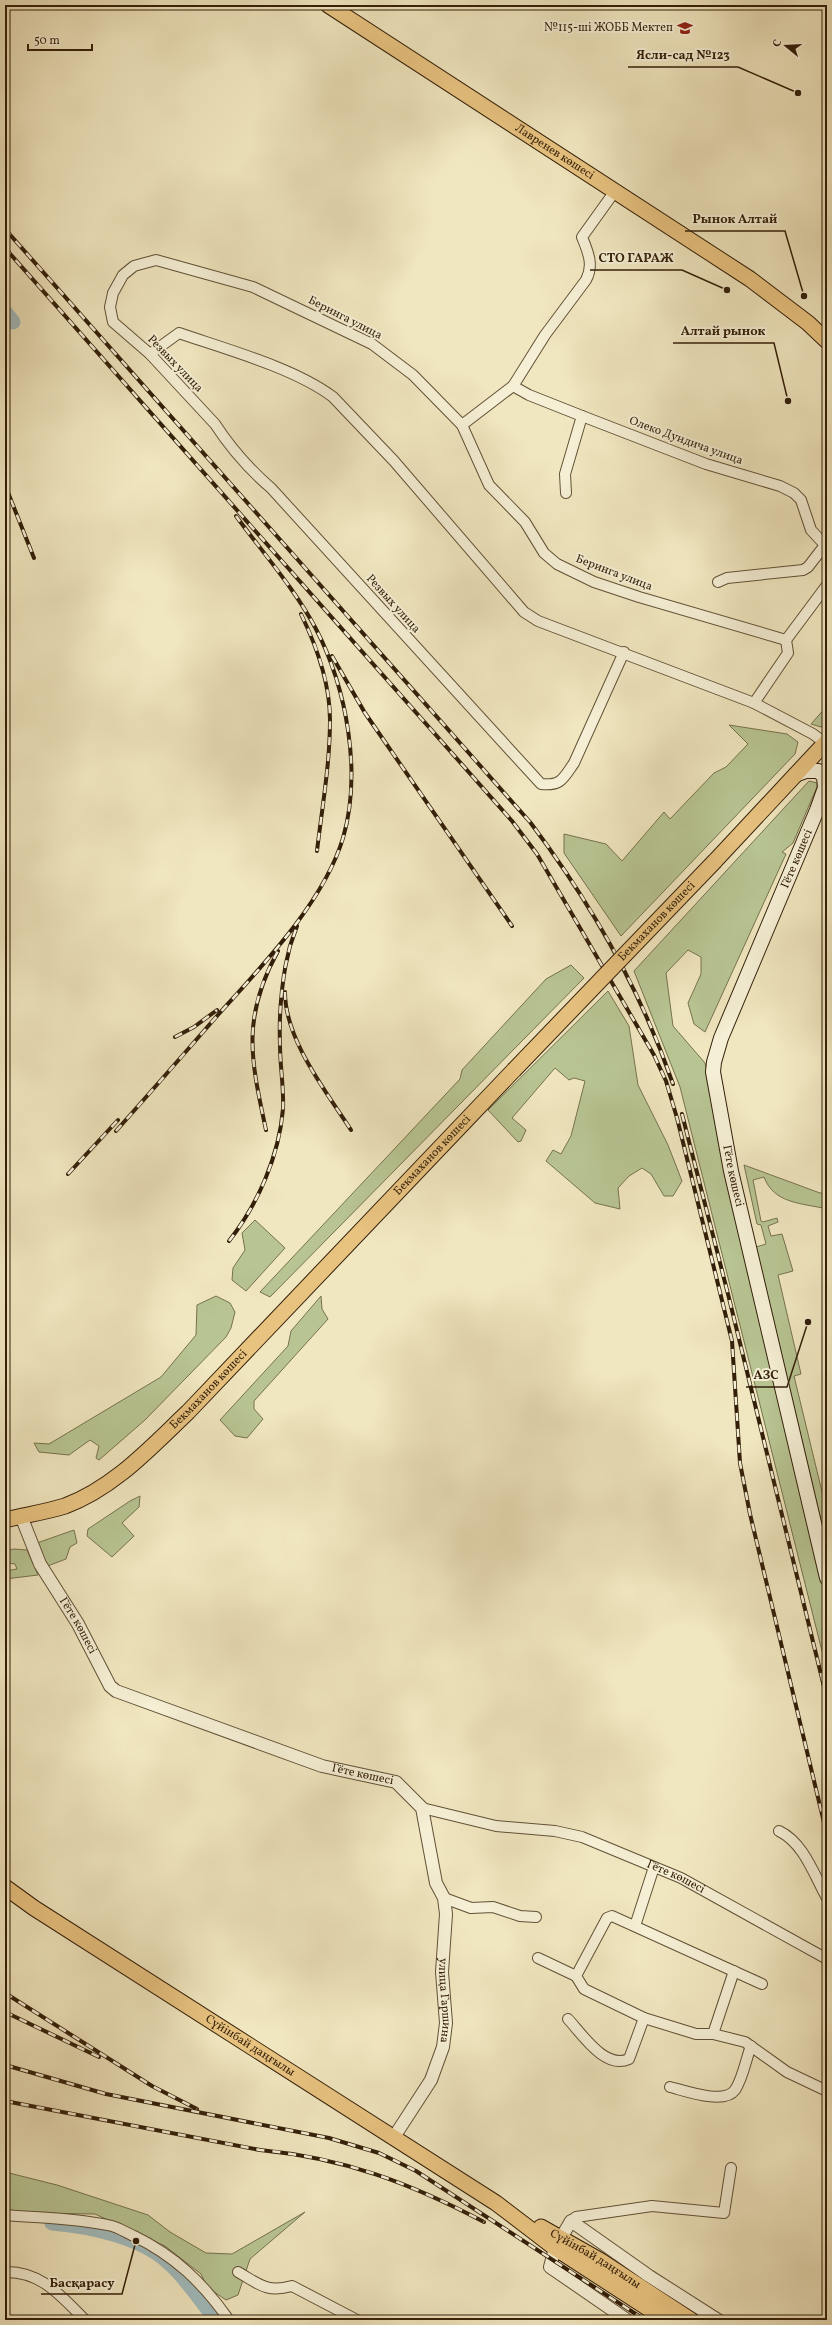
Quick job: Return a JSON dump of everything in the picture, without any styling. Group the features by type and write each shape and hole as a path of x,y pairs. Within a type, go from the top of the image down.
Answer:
{"main road":[{"name":"Лавренев көшесі","path":"328,5 615,190 779,300 808,323 827,341"},
{"name":"Лавренев көшесі","path":"779,300 827,326"},
{"path":"808,323 827,335"},
{"name":"Бекмаханов көшесі","path":"5,1520 64,1506 84,1498 134,1464 188,1412 715,861 826,742"},
{"path":"795,775 806,771 819,771 824,777 826,785"},
{"name":"Гёте көшесі","path":"826,785 721,1038 713,1072 731,1171 827,1578"},
{"name":"Сүйінбай даңғылы","path":"5,1887 34,1908 558,2243 597,2267 691,2320"},
{"name":"Сүйінбай даңғылы","path":"597,2267 666,2320"}],"street":[{"path":"462,425 513,386 590,271 590,258 582,237 615,190"},
{"name":"Беринга улица","path":"113,322 110,307 113,293 123,275 134,266 156,260 253,287 372,344 413,375 462,425 489,485 525,522 544,553 557,564 594,582 639,597 786,640"},
{"name":"Резвых улица","path":"113,322 150,354 215,424 222,436 541,784 553,785 563,780 574,764 624,652"},
{"path":"150,354 179,333 287,372 322,389 333,397 394,461 524,612 538,621 624,652 754,703 826,742"},
{"name":"Олеко Дундича улица","path":"513,386 529,395 706,464 780,486 794,493 801,500 811,530 825,545 808,567 803,570 727,578 718,582"},
{"path":"566,493 565,474 582,416"},
{"path":"754,703 788,653 786,640 827,585"},
{"name":"Гёте көшесі","path":"21,1516 40,1564 78,1624 110,1686 116,1691 322,1766 396,1782 422,1808 496,1826 555,1831 582,1837 681,1878 827,1959"},
{"name":"улица Гаршина","path":"394,2137 431,2080 443,2047 446,2023 442,1972 446,1914 444,1898 436,1883 422,1808"},
{"path":"779,1831 788,1835 800,1848 827,1898"},
{"path":"635,1926 654,1867"},
{"path":"444,1898 471,1908 493,1907 520,1916 536,1917"},
{"path":"576,1976 607,1918 612,1916 762,1984"},
{"path":"538,1958 576,1976 584,1989 644,2018 696,2034 713,2034 751,2046 787,2072 827,2091"},
{"path":"713,2034 734,1971"},
{"path":"568,2019 596,2050 614,2061 622,2062 629,2059 644,2018"},
{"path":"670,2087 700,2095 721,2097 729,2095 735,2090 738,2084 751,2046"},
{"path":"627,2320 580,2285 554,2271 550,2267 558,2243 571,2221 576,2217 652,2206 724,2213 731,2168"},
{"path":"5,2215 71,2220 113,2226 120,2229 153,2245 184,2266 215,2300 229,2320"},
{"path":"571,2221 649,2276 718,2320"},
{"path":"5,2272 19,2272 38,2278 84,2320"},
{"path":"238,2272 266,2288 277,2290 292,2286 357,2320"}],"green space":[{"path":"827,706 827,725 821,727 811,724"},
{"path":"729,725 787,734 798,742 795,754 621,936 564,853 564,834 606,844 622,861 664,812 670,819 714,773 726,767 748,744"},
{"path":"809,781 817,783 817,787 793,843 782,852 786,854 705,1032 694,1024 688,1003 701,974 701,957 688,950 666,973 673,1026 705,1063 752,1275 827,1595 827,1671 680,1087 634,971"},
{"path":"571,965 584,978 270,1297 260,1292 460,1079 462,1070 546,979"},
{"path":"608,991 629,1026 638,1085 668,1145 682,1181 673,1196 664,1196 651,1174 642,1168 629,1176 618,1188 620,1209 595,1203 546,1161 553,1150 561,1154 571,1136 585,1081 574,1078 569,1080 555,1068 512,1118 526,1130 521,1141 518,1142 488,1110"},
{"path":"744,1165 820,1193 827,1193 827,1209 790,1201 782,1197 775,1193 764,1177 753,1180 761,1221 763,1222 777,1218 778,1222 768,1226 771,1236 782,1234 793,1271 778,1275 801,1374 794,1376 824,1500 827,1500 827,1546 756,1247 766,1244 761,1225 757,1224"},
{"path":"255,1220 285,1248 246,1291 232,1280 233,1268 245,1250 242,1233"},
{"path":"216,1296 230,1303 235,1312 231,1328 226,1337 145,1420 99,1460 96,1458 99,1446 90,1440 69,1455 39,1452 34,1443 49,1444 161,1377 196,1335 197,1305"},
{"path":"321,1296 322,1309 328,1319 254,1401 254,1409 263,1419 247,1438 235,1436 220,1420 288,1346 291,1331"},
{"path":"140,1496 139,1507 122,1523 134,1536 112,1557 87,1536 88,1529"},
{"path":"74,1530 77,1543 70,1547 66,1559 45,1567 34,1544"},
{"path":"14,1549 27,1550 38,1575 5,1579 5,1571 17,1569 15,1564 5,1563 5,1551"},
{"path":"5,2172 57,2185 148,2215 170,2232 206,2253 232,2254 305,2212 250,2259 238,2295 226,2300 207,2287 201,2274 165,2246 95,2214 23,2213 5,2210"}],"waterway":[{"path":"5,312 13,322"},
{"path":"52,2223 98,2230 114,2234 145,2246 158,2254 182,2276 216,2320"}],"railway":[{"path":"5,229 530,822 573,884 612,947 645,1014 673,1084"},
{"path":"5,248 512,821 537,854 654,1055 666,1081 677,1118 732,1341 740,1463 750,1514 827,1835"},
{"path":"5,485 34,558"},
{"path":"116,1131 253,977 306,910 334,862 343,838 349,813 351,759 348,732 343,704 327,653 308,614 278,571 236,516"},
{"path":"301,614 322,666 328,692 330,720 329,753 317,851"},
{"path":"332,656 365,713 512,926"},
{"path":"285,968 290,946 297,926"},
{"path":"266,1130 256,1082 252,1039 258,997 266,975 278,951"},
{"path":"229,1241 258,1195 272,1162 281,1127 283,1101 280,1053 280,1014 286,963"},
{"path":"285,992 287,1010 299,1046 319,1082 351,1130"},
{"path":"175,1037 194,1027 217,1010"},
{"path":"682,1114 729,1298 827,1699"},
{"path":"68,1174 118,1120"},
{"path":"5,1993 152,2086 197,2109"},
{"path":"5,2012 99,2057"},
{"path":"5,2065 106,2094 329,2138 379,2153 416,2171 645,2320"},
{"path":"5,2101 260,2150 320,2159 348,2166 376,2174 430,2195 484,2222"}],"place":[{"name":"№115-ші ЖОББ Мектеп","path":"685,28"},
{"name":"Ясли-сад №123","path":"798,93"},
{"name":"СТО ГАРАЖ","path":"727,290"},
{"name":"Рынoк Алтай","path":"804,296"},
{"name":"Алтай рынок","path":"788,401"},
{"name":"АЗС","path":"808,1322"},
{"name":"Басқарасу","path":"136,2241"}]}
